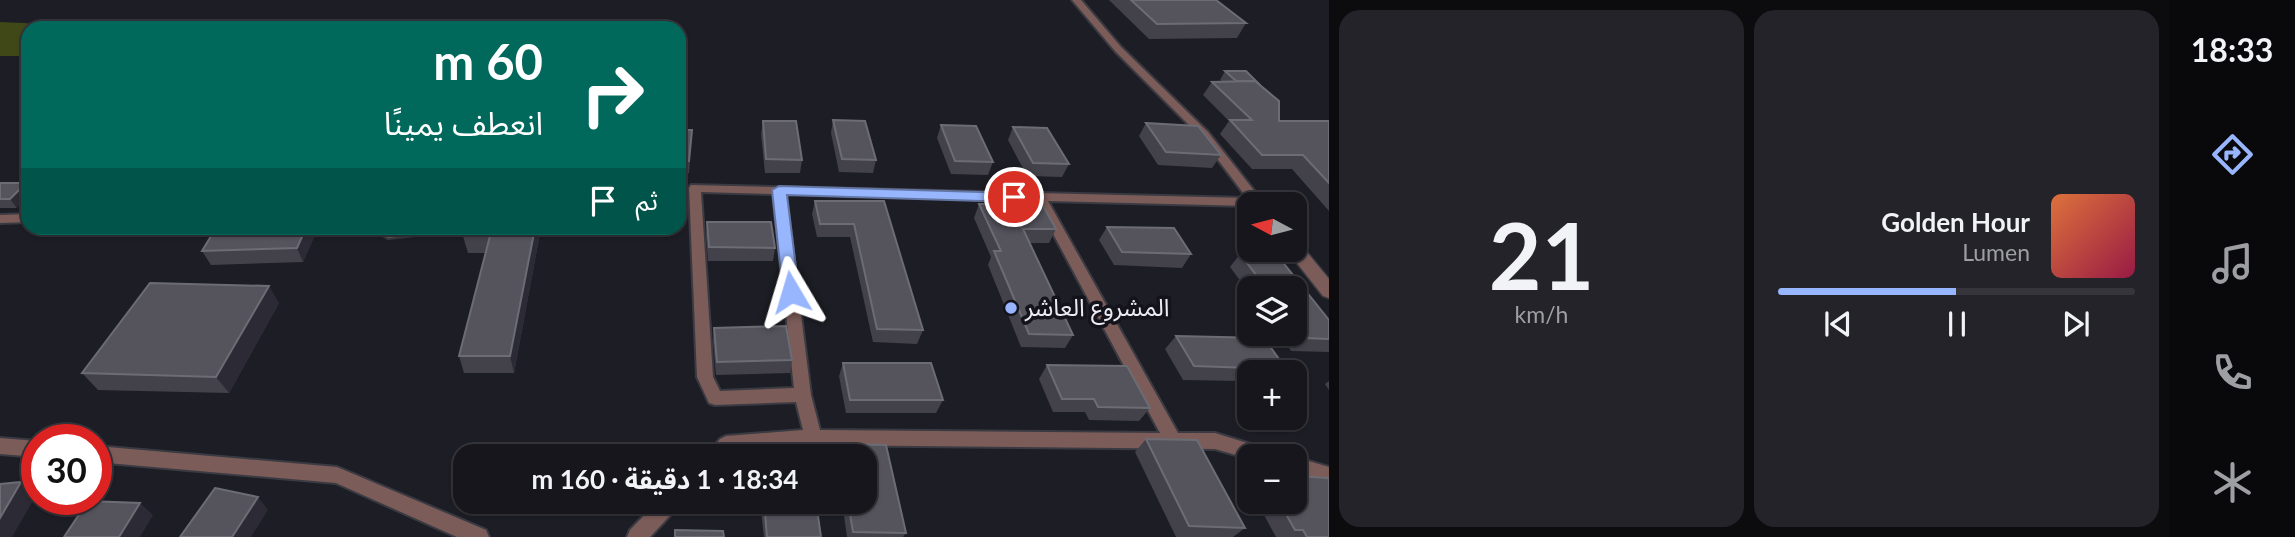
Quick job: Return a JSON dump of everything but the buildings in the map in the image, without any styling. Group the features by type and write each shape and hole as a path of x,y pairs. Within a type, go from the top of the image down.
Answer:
{"street":[{"path":"1076,0 1118,49 1204,134 1249,192"},
{"path":"803,394 715,398 705,377 695,188 1237,203"},
{"path":"779,190 803,394 813,437"},
{"path":"1040,198 1173,441"},
{"path":"0,219 21,218"},
{"path":"1306,262 1329,290"},
{"path":"726,444 813,437 1215,442 1237,448"},
{"path":"0,446 21,448"},
{"path":"112,455 337,475 479,537"},
{"path":"1307,469 1329,475"},
{"path":"637,537 659,514"}],"green space":[{"path":"0,22 21,23 21,56 0,56"}],"place":[{"name":"المشروع العاشر","path":"1011,308"}],"route":[{"path":"791,292 779,190 1014,197"}]}
